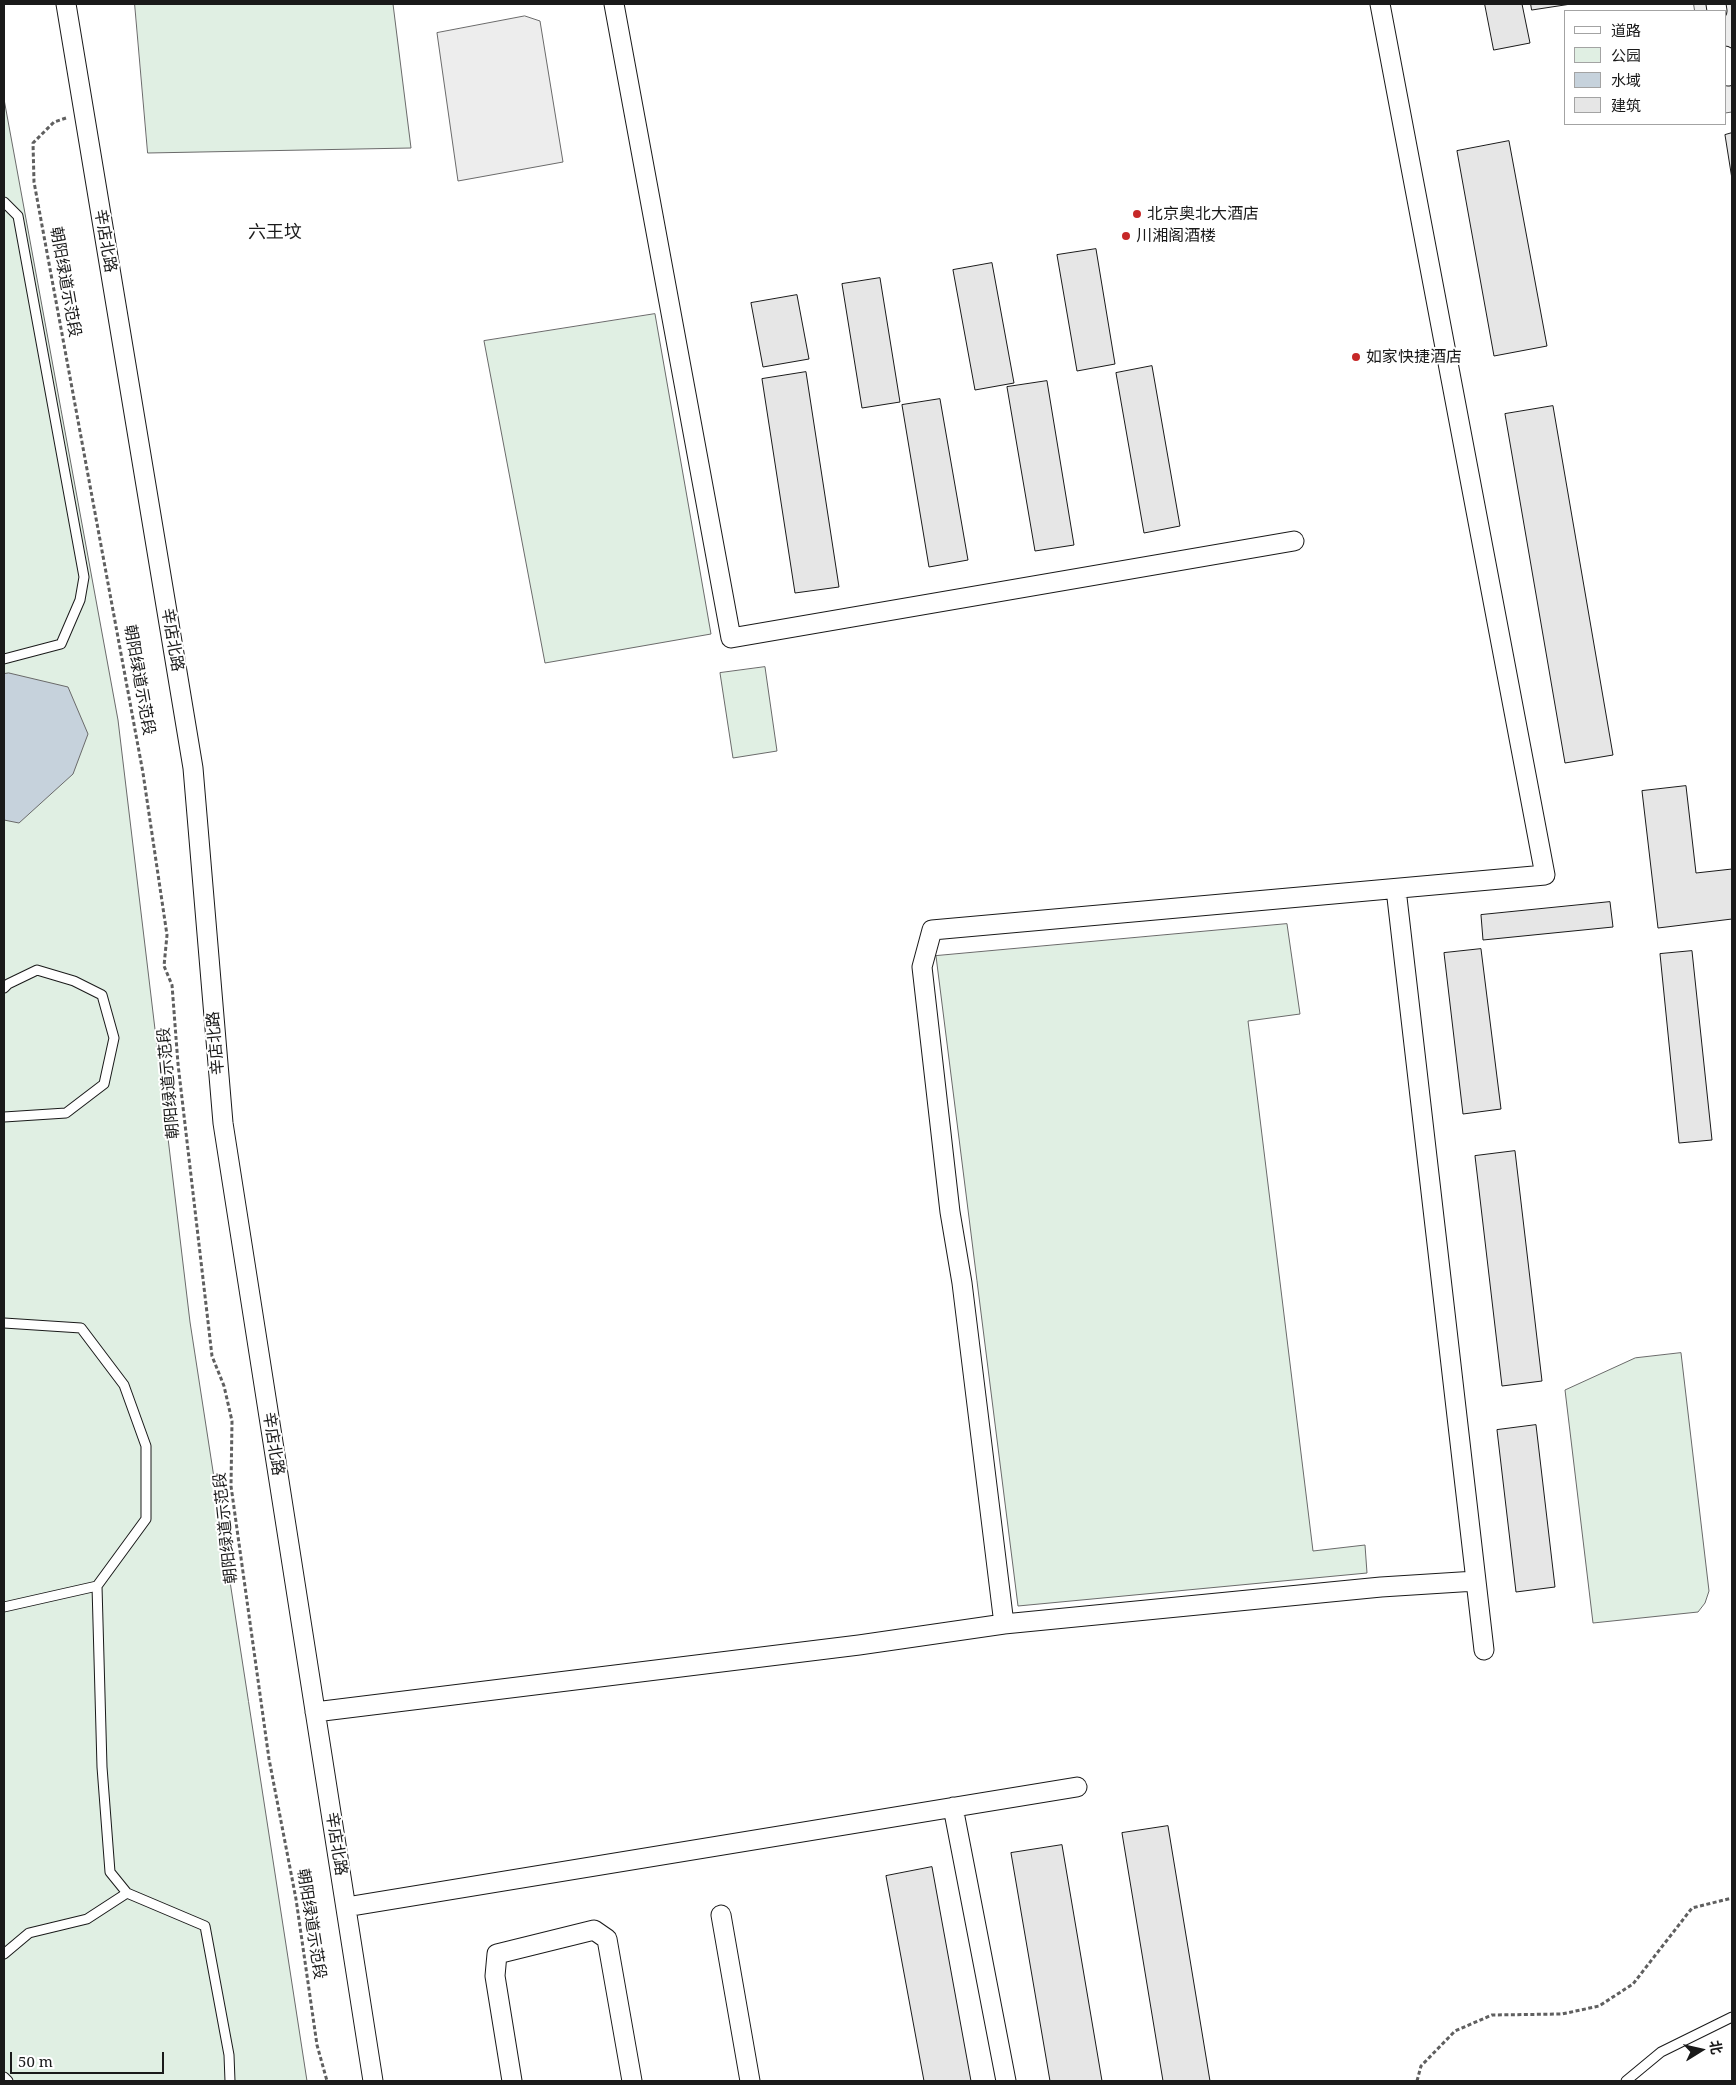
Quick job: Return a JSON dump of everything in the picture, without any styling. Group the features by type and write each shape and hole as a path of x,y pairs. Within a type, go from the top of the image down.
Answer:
{"street":[{"name":"辛店北路","path":"66,4 193,768 223,1123 373,2081"},
{"path":"614,4 731,638 1294,541"},
{"path":"1004,1624 962,1283 950,1212 922,967 932,930 1545,875 1380,4"},
{"path":"1726,63 1728,76 1732,75"},
{"path":"1396,889 1484,1650"},
{"path":"315,1712 859,1645 1004,1624 1381,1587 1476,1581"},
{"path":"346,1907 1076,1787"},
{"path":"953,1808 1006,2081"},
{"path":"721,1915 750,2081"},
{"path":"512,2081 495,1976 497,1954 594,1930 607,1939 632,2081"}],"lane":[{"path":"4,202 18,216 84,577 80,600 61,644 4,659"},
{"path":"4,988 8,984 37,970 74,981 102,995 114,1038 104,1084 66,1113 4,1116"},
{"path":"4,1323 81,1328 124,1385 146,1446 146,1519 97,1586 102,1767 110,1872 127,1893 205,1926 229,2055 230,2081"},
{"path":"4,1606 97,1586"},
{"path":"4,1954 29,1932 87,1919 127,1893"},
{"path":"1626,2081 1661,2052 1732,2017"},
{"path":"4,2077 8,2081"}],"path":[{"name":"朝阳绿道示范段","path":"83,111 54,122 33,143 34,182 145,783 167,935 164,966 172,985 178,1064 212,1356 224,1386 232,1421 231,1486 267,1749 296,1899 317,2045 327,2081"},
{"path":"1417,2081 1421,2066 1455,2031 1492,2015 1562,2014 1599,2006 1633,1984 1692,1908 1732,1898"}],"green space":[{"path":"135,4 393,4 411,148 148,153"},
{"path":"4,99 118,720 190,1322 307,2081 4,2081"},
{"path":"655,314 711,634 545,663 484,341"},
{"path":"765,667 777,751 733,758 720,673"},
{"path":"1287,924 1300,1014 1248,1021 1313,1551 1365,1545 1367,1573 1018,1606 936,956"},
{"path":"1681,1353 1709,1591 1705,1603 1698,1612 1593,1623 1565,1390 1635,1358"}],"shaded area":[{"path":"1694,4 1732,4 1732,112 1726,113 1726,10 1695,10"},
{"path":"525,16 540,21 563,162 458,181 437,33"}],"water":[{"path":"9,673 68,687 88,734 73,774 19,823 4,820 4,674"}],"building":[{"path":"1485,4 1522,4 1530,43 1494,50"},
{"path":"1531,4 1571,4 1532,10"},
{"path":"1732,133 1732,179 1725,135"},
{"path":"1509,141 1547,346 1494,356 1457,151"},
{"path":"1096,249 1115,364 1077,371 1057,255"},
{"path":"992,263 1014,383 975,390 953,270"},
{"path":"880,278 900,402 862,408 842,284"},
{"path":"797,295 809,359 763,367 751,303"},
{"path":"1152,366 1180,526 1144,533 1116,373"},
{"path":"806,372 839,587 795,593 762,379"},
{"path":"1047,381 1074,545 1035,551 1007,387"},
{"path":"940,399 968,560 929,567 902,405"},
{"path":"1553,406 1613,755 1565,763 1505,414"},
{"path":"1686,786 1696,873 1732,869 1732,919 1658,928 1642,791"},
{"path":"1610,902 1613,927 1483,940 1481,915"},
{"path":"1481,949 1501,1109 1463,1114 1444,953"},
{"path":"1692,951 1712,1140 1679,1143 1660,954"},
{"path":"1515,1151 1542,1381 1502,1386 1475,1156"},
{"path":"1536,1425 1555,1587 1516,1592 1497,1430"},
{"path":"1168,1826 1210,2081 1163,2081 1122,1833"},
{"path":"1062,1845 1102,2081 1050,2081 1011,1853"},
{"path":"932,1867 971,2081 924,2081 886,1876"}],"place":[{"name":"北京奥北大酒店","path":"1137,214"},
{"name":"川湘阁酒楼","path":"1126,236"},
{"name":"如家快捷酒店","path":"1356,357"}],"district":[{"name":"六王坟","path":"275,233"}]}
